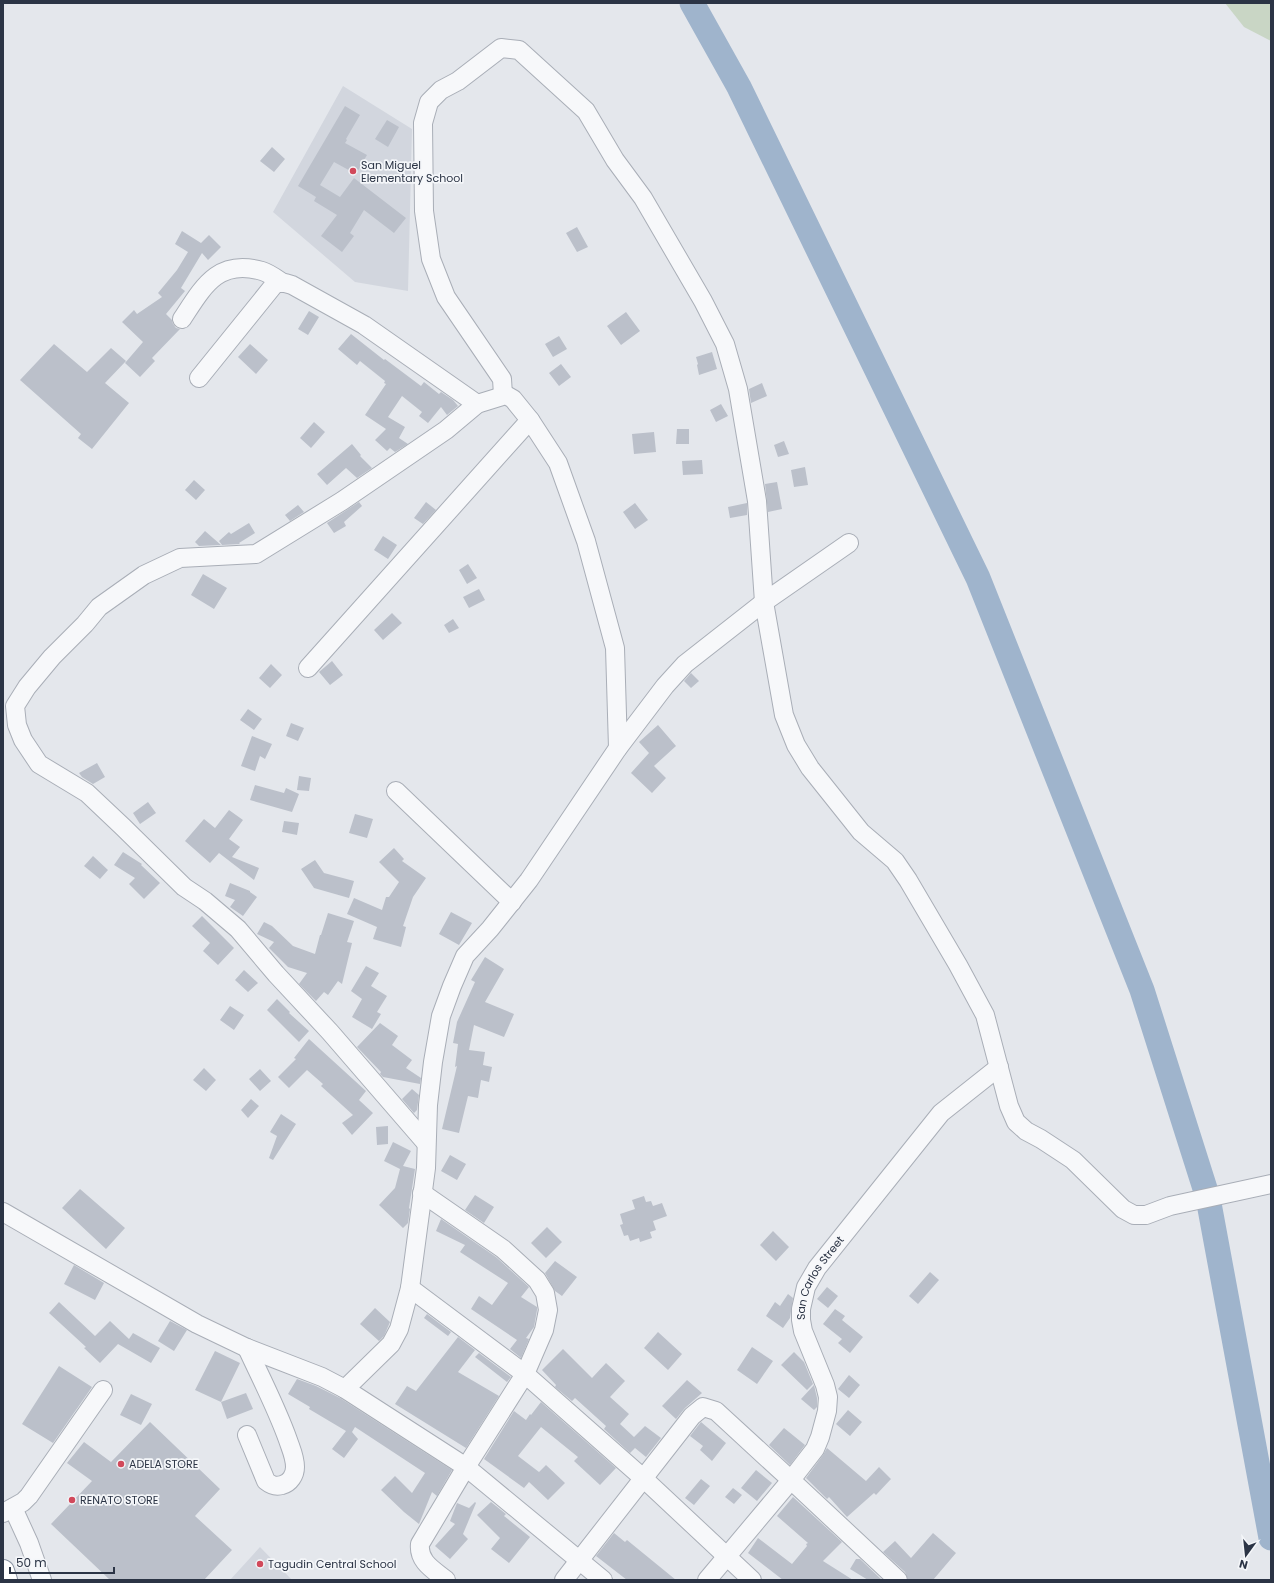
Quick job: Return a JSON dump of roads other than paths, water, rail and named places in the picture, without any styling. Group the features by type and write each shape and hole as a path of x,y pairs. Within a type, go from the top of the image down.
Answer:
{"highway":[{"path":"3,1571 6,1580"}],"street":[{"path":"503,395 502,379 446,297 431,259 424,211 423,145 423,122 429,102 441,90 458,81 501,48 519,50 586,111 615,160 643,198 703,301 725,344 738,388 757,501 764,602 784,715 796,745 810,768 861,832 895,861 958,964 985,1015 1009,1106 1016,1122 1026,1131 1073,1160 1123,1209 1134,1215 1146,1215 1170,1206 1271,1184"},
{"path":"182,319 195,299 212,278 228,269 242,267 263,271 283,283 292,285 364,325 477,404"},
{"path":"199,378 274,285 283,283"},
{"path":"426,1143 238,929 205,901 184,887 87,793 40,764 23,740 16,725 15,706 27,687 52,657 85,624 99,607 144,575 180,558 256,554 342,501 446,430 477,404 506,395 513,399 530,420 558,463 586,541 615,648 618,748"},
{"path":"308,668 530,420"},
{"path":"345,1389 391,1344 399,1329 410,1288 426,1168 428,1104 433,1062 442,1016 452,986 465,956 490,929 529,880 618,748 665,686 685,664 764,602 849,543"},
{"path":"396,791 512,902"},
{"name":"San Carlos Street","path":"707,1580 791,1480 815,1449 820,1437 827,1411 828,1397 825,1385 802,1331 801,1309 806,1287 817,1268 942,1113 999,1067"},
{"path":"422,1192 503,1249 538,1280 545,1293 548,1310 544,1330 525,1374 466,1467 420,1544 419,1551 421,1557 446,1580"},
{"path":"3,1212 197,1324 247,1348 322,1377 345,1389 466,1467 603,1580"},
{"path":"410,1288 525,1374 642,1478 752,1580"},
{"path":"247,1348 284,1429 294,1458 295,1468 293,1477 288,1482 276,1486 270,1485 266,1481 247,1435"},
{"path":"42,1580 29,1543 8,1511 29,1496 103,1390"},
{"path":"564,1580 642,1478 692,1416 703,1407 716,1411 897,1580"}],"waterway":[{"path":"692,3 739,87 978,578 1142,990 1208,1198 1271,1538"}],"place":[{"name":"San Miguel Elementary School","path":"353,171"},
{"name":"ADELA STORE","path":"121,1464"},
{"name":"RENATO STORE","path":"72,1500"},
{"name":"Tagudin Central School","path":"260,1564"}]}
